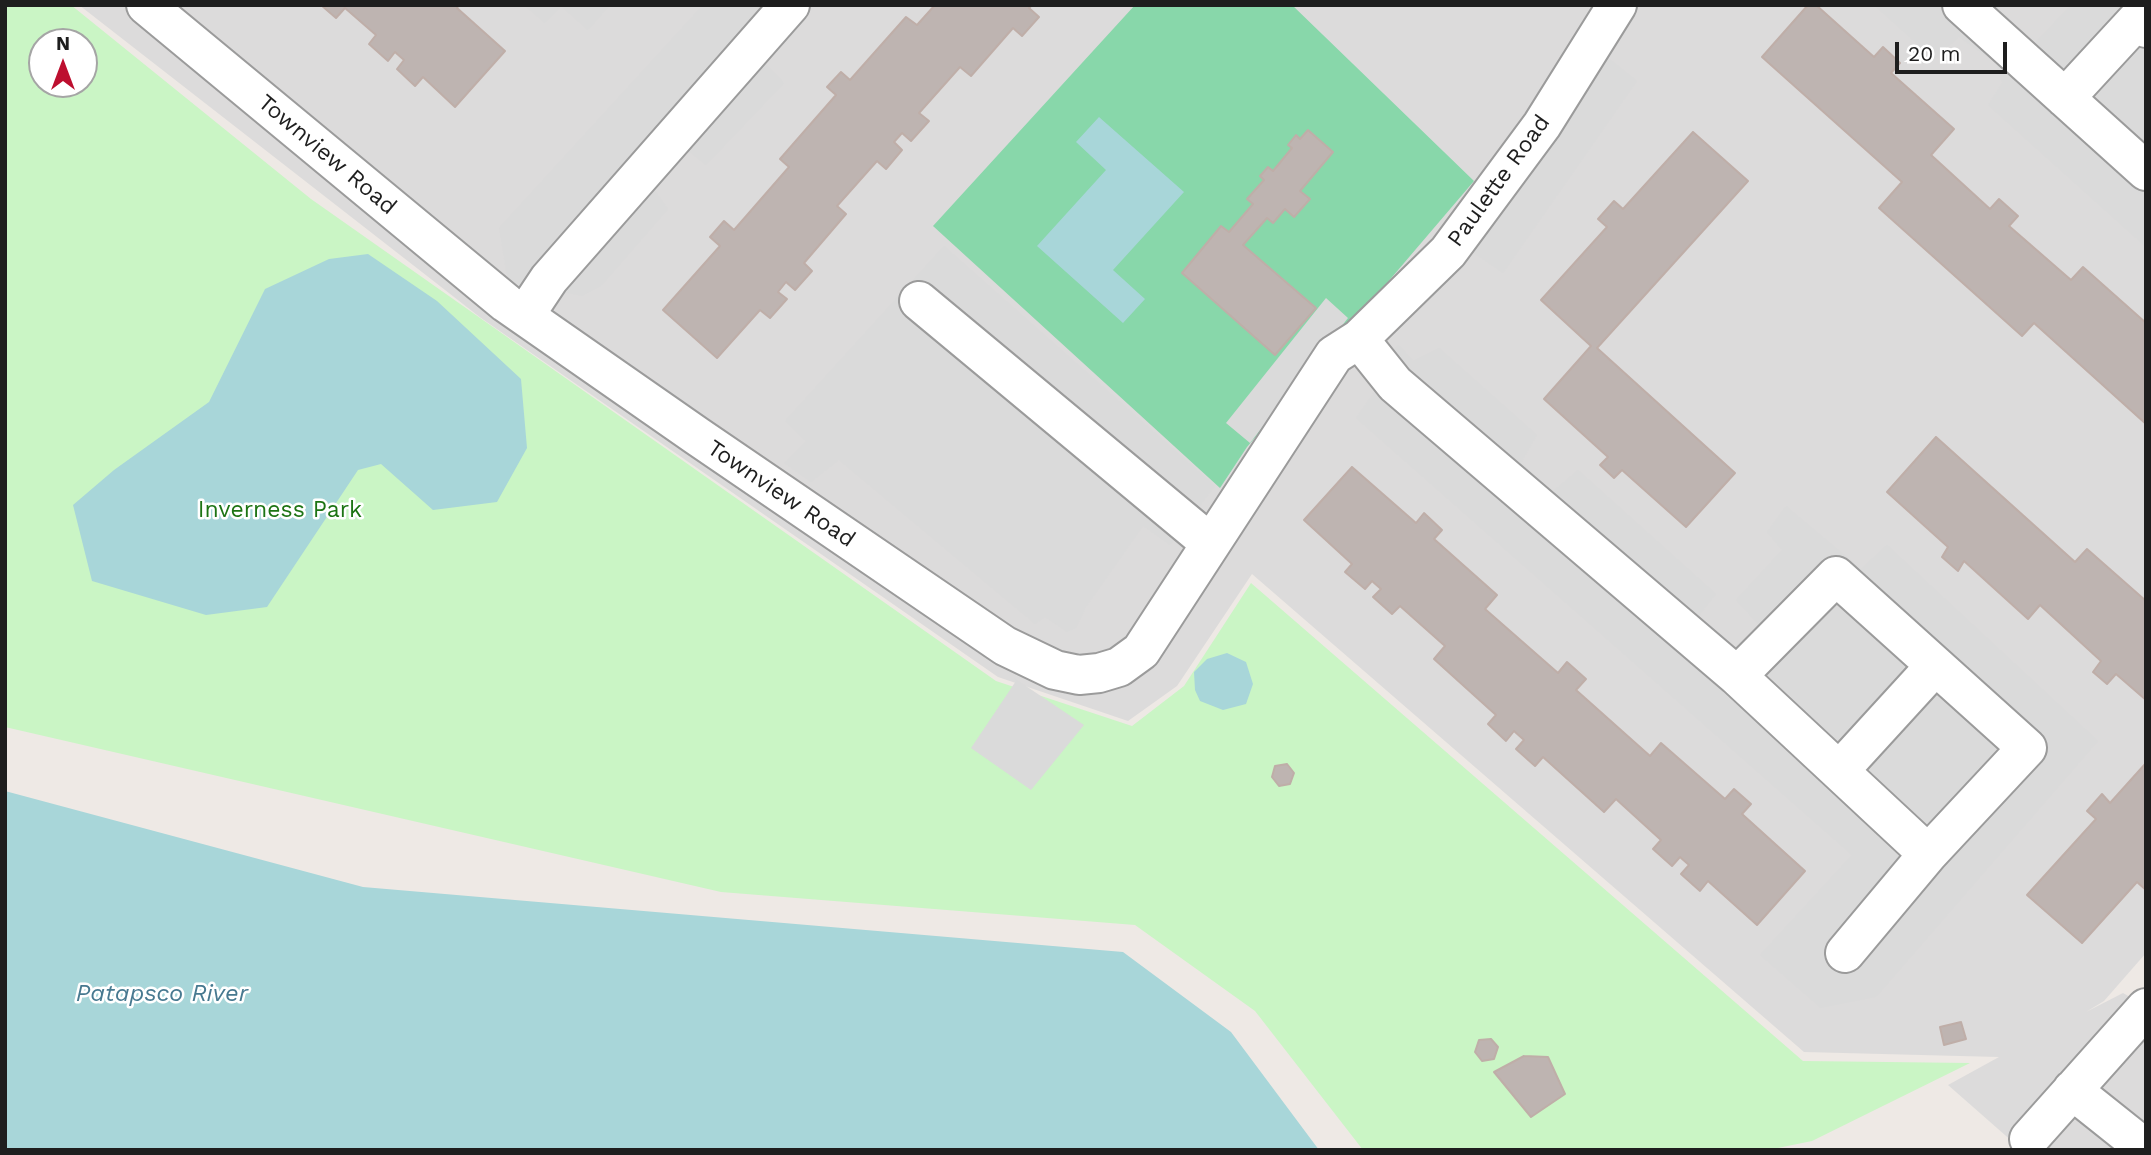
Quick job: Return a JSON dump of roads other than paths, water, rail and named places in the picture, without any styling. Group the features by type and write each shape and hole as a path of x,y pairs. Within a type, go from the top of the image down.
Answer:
{"street":[{"name":"Townview Road","path":"146,5 506,303 696,436 1006,646 1055,670 1079,675 1099,673 1119,667 1141,650 1334,355 1359,339"},
{"path":"525,315 549,279 790,5"},
{"name":"Paulette Road","path":"1359,339 1448,252 1542,125 1617,5"},
{"path":"1962,5 2146,171"},
{"path":"2065,98 2137,20 2146,28"},
{"path":"919,301 1210,544"},
{"path":"1359,339 1395,384 1737,676 1928,854"},
{"path":"1737,676 1836,576 2027,748 1928,854 1845,953"},
{"path":"1839,771 1935,666"},
{"path":"2029,1139 2146,1008"},
{"path":"2072,1090 2146,1149"}],"water":[{"path":"1099,117 1184,192 1113,270 1145,299 1123,323 1037,246 1106,170 1076,142"},
{"path":"368,254 437,301 521,379 527,448 497,502 433,510 381,464 358,470 267,607 206,615 92,581 73,505 114,470 209,402 265,289 329,259"},
{"path":"1227,653 1246,662 1253,684 1246,704 1223,710 1200,701 1195,690 1194,672 1207,659"},
{"name":"Patapsco River","path":"5,791 363,887 1123,952 1231,1032 1319,1150 5,1150"}],"park label":[{"name":"Inverness Park","path":"280,510"}]}
